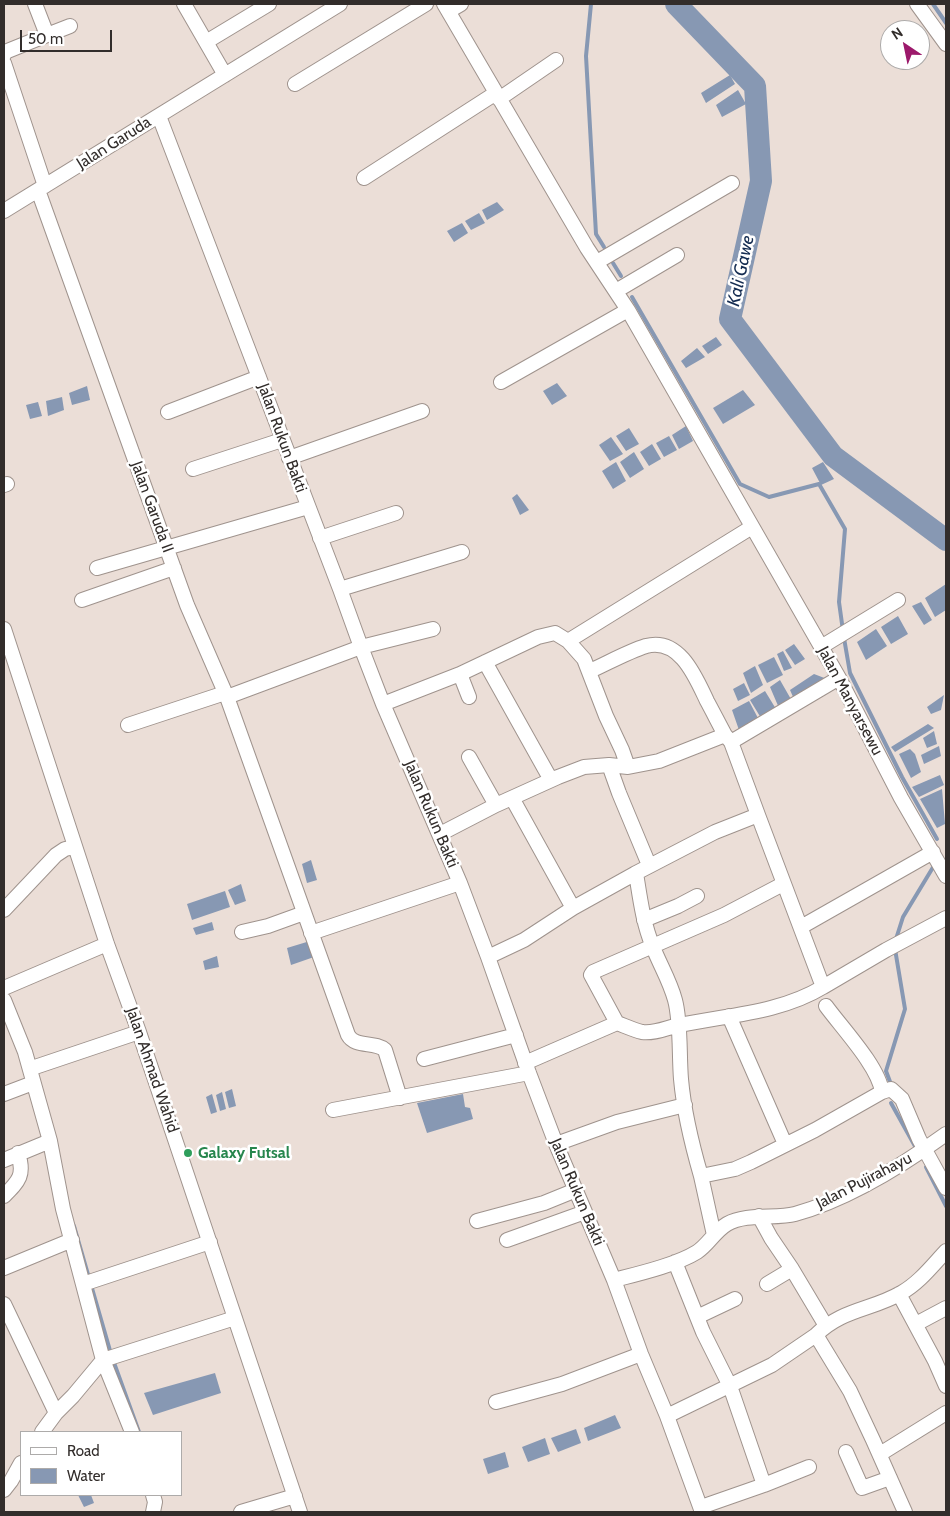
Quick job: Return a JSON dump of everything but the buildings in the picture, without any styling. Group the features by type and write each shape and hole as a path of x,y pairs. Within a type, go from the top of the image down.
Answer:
{"street":[{"path":"35,4 47,35"},
{"path":"206,42 269,4"},
{"name":"Jalan Garuda","path":"4,211 340,4"},
{"path":"295,84 426,4"},
{"path":"447,8 461,4"},
{"path":"917,4 946,44"},
{"path":"188,5 225,75"},
{"name":"Jalan Manyarsewu","path":"447,8 597,262 628,310 839,678 901,798 946,876"},
{"path":"4,56 5,52 70,26"},
{"path":"364,178 556,60"},
{"name":"Jalan Garuda II","path":"4,63 41,188 187,605 226,695 348,1035 355,1042 380,1046 385,1050 400,1098"},
{"name":"Jalan Rukun Bakti","path":"159,116 340,589 360,647 460,883 556,1144 614,1280 702,1510"},
{"path":"597,262 732,183"},
{"path":"616,291 677,255"},
{"path":"501,382 628,310"},
{"path":"168,412 259,377"},
{"path":"289,458 422,411"},
{"path":"193,469 282,440"},
{"path":"97,568 308,507"},
{"path":"320,538 396,513"},
{"path":"568,641 752,527"},
{"path":"340,589 462,552"},
{"path":"82,600 174,568"},
{"path":"821,647 898,600"},
{"name":"Jalan Ahmad Wahid","path":"4,629 107,944 140,1032 300,1512"},
{"path":"128,725 226,695 360,647 433,629"},
{"path":"383,704 460,674 538,637 555,633 568,641 584,658 628,767"},
{"path":"590,671 647,646 659,645 678,654 691,669 728,738 823,987"},
{"path":"485,662 551,780"},
{"path":"460,674 469,697"},
{"path":"440,834 512,798 584,767 609,765 628,767 659,761 728,738 839,678"},
{"path":"469,757 496,806"},
{"path":"609,765 650,865"},
{"path":"512,798 573,908"},
{"path":"488,957 524,940 573,908 650,865 715,832 758,815"},
{"path":"4,910 56,855 65,849 75,847"},
{"path":"801,927 933,852"},
{"path":"636,873 644,920 675,999 681,1082 690,1137 714,1235"},
{"path":"312,933 460,883"},
{"path":"783,884 724,915 591,974 617,1022 642,1032 654,1031 770,1009 799,1000 946,918"},
{"path":"644,920 697,896"},
{"path":"242,932 268,926 304,913"},
{"path":"6,987 107,944"},
{"path":"4,1000 25,1052 50,1141 63,1209 72,1240 88,1282 132,1431"},
{"path":"826,1006 870,1065 880,1083 882,1092"},
{"path":"729,1016 785,1144"},
{"path":"332,1110 400,1098 527,1068 617,1022"},
{"path":"35,1067 140,1032"},
{"path":"424,1059 516,1036"},
{"path":"4,1094 33,1083"},
{"path":"701,1176 735,1169 766,1155 882,1092 891,1089 902,1099 925,1150 946,1188"},
{"path":"556,1144 617,1122 685,1105"},
{"name":"Jalan Pujirahayu","path":"614,1280 675,1262 697,1252 728,1223 759,1216 792,1214 823,1205 891,1171 925,1150 946,1134"},
{"path":"4,1160 50,1141"},
{"path":"4,1196 17,1182 22,1166 18,1153"},
{"path":"477,1221 544,1203 576,1190"},
{"path":"507,1240 585,1212"},
{"path":"759,1216 771,1238 792,1268 880,1454 905,1512"},
{"path":"4,1268 72,1240"},
{"path":"88,1282 210,1242"},
{"path":"667,1416 772,1365 836,1319 900,1294 923,1275 946,1251"},
{"path":"675,1262 697,1317 730,1386 764,1485"},
{"path":"767,1284 792,1268"},
{"path":"900,1294 946,1386"},
{"path":"697,1317 735,1299"},
{"path":"4,1304 9,1329 56,1413"},
{"path":"916,1324 946,1308"},
{"path":"43,1431 56,1413 109,1358 235,1318"},
{"path":"496,1402 562,1384 641,1354"},
{"path":"880,1454 946,1413"},
{"path":"846,1452 862,1488 890,1478"},
{"path":"4,1490 11,1482 20,1465"},
{"path":"702,1510 809,1466"},
{"path":"153,1512 154,1496"},
{"path":"242,1512 295,1496"}],"water":[{"path":"730,75 735,84 706,103 701,93"},
{"path":"738,90 746,104 722,117 716,105"},
{"path":"497,202 504,210 487,220 482,210"},
{"path":"479,213 485,223 471,230 465,221"},
{"path":"462,223 468,233 454,242 447,231"},
{"path":"716,337 722,345 708,354 702,346"},
{"path":"697,348 705,357 686,368 681,361"},
{"path":"557,383 567,396 552,405 543,391"},
{"path":"87,386 90,400 72,405 69,393"},
{"path":"743,390 755,405 723,424 713,408"},
{"path":"62,397 64,410 48,416 46,401"},
{"path":"38,402 42,416 30,419 26,405"},
{"path":"686,426 693,441 679,449 672,435"},
{"path":"629,428 639,444 626,451 616,436"},
{"path":"669,436 677,450 664,457 656,443"},
{"path":"611,437 623,454 610,461 599,445"},
{"path":"652,444 661,459 649,466 640,452"},
{"path":"634,452 644,469 630,478 620,462"},
{"path":"616,462 626,481 613,489 602,471"},
{"path":"823,462 834,479 821,485 812,468"},
{"path":"517,494 529,510 520,515 512,498"},
{"path":"946,584 946,610 935,617 925,598"},
{"path":"921,602 932,620 924,625 912,606"},
{"path":"898,616 908,634 891,644 881,627"},
{"path":"876,629 887,646 866,660 857,642"},
{"path":"794,644 805,659 795,665 785,650"},
{"path":"783,651 792,668 784,671 777,654"},
{"path":"774,657 783,675 767,683 758,665"},
{"path":"755,666 763,685 751,693 743,673"},
{"path":"814,674 827,679 794,699 790,690"},
{"path":"780,680 792,701 779,708 770,687"},
{"path":"744,683 750,695 738,701 733,689"},
{"path":"765,691 776,709 761,718 750,700"},
{"path":"944,695 941,710 931,714 927,707"},
{"path":"749,701 759,720 739,730 732,710"},
{"path":"928,724 934,728 895,752 891,747"},
{"path":"934,731 937,744 927,748 923,738"},
{"path":"939,746 941,756 924,764 921,755"},
{"path":"910,749 915,754 921,772 911,778 899,754"},
{"path":"940,775 944,785 919,797 912,787"},
{"path":"942,789 945,824 937,828 920,799"},
{"path":"311,860 317,880 307,883 302,864"},
{"path":"241,884 246,901 235,905 228,890"},
{"path":"225,891 230,907 192,920 187,904"},
{"path":"212,922 214,930 196,935 193,928"},
{"path":"310,941 314,957 291,965 287,948"},
{"path":"217,956 219,967 205,970 203,961"},
{"path":"232,1089 236,1106 229,1108 225,1092"},
{"path":"222,1092 226,1109 220,1111 216,1095"},
{"path":"212,1094 217,1112 211,1114 206,1097"},
{"path":"463,1094 465,1107 470,1108 473,1119 427,1133 417,1103"},
{"path":"215,1373 221,1393 153,1415 144,1393"},
{"path":"615,1415 621,1428 588,1441 584,1428"},
{"path":"576,1429 581,1443 558,1452 551,1438"},
{"path":"545,1438 550,1454 528,1462 522,1447"},
{"path":"505,1452 509,1467 488,1474 483,1459"},
{"path":"78,1496 91,1496 94,1503 84,1507"}],"waterway":[{"path":"591,4 586,56 596,234 604,247"},
{"name":"Kali Gawe","path":"676,4 755,86 761,181 730,319 833,456 946,540"},
{"path":"933,4 946,23"},
{"path":"613,263 621,276"},
{"path":"632,297 740,484 769,497 819,484 845,529 839,602 843,631"},
{"path":"844,638 850,673 902,777 937,839"},
{"path":"896,939 903,917 935,864"},
{"path":"892,1087 886,1071 905,1009 895,949"},
{"path":"891,1103 916,1148"},
{"path":"926,1167 946,1206"},
{"path":"74,1226 111,1354"},
{"path":"113,1360 139,1431"}],"place":[{"name":"Galaxy Futsal","path":"188,1153"}]}
